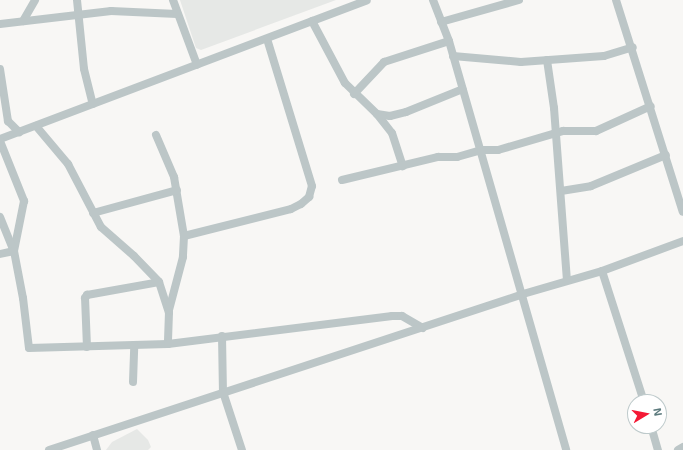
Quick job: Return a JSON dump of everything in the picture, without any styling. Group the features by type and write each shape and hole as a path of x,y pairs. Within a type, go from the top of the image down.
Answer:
{"street":[{"path":"23,21 35,0"},
{"path":"77,0 77,15 84,69 93,104"},
{"path":"173,0 197,65"},
{"path":"14,251 23,198 0,140 267,39 365,0"},
{"path":"433,0 449,41 523,294 566,450"},
{"path":"441,22 519,0"},
{"path":"616,0 633,47 683,212"},
{"path":"0,24 112,11 177,14"},
{"path":"312,21 336,70 354,94 377,114 392,133 403,166"},
{"path":"184,236 291,208 309,197 312,186 267,39"},
{"path":"354,94 384,62 449,41"},
{"path":"453,56 501,62 547,60 604,56 633,47"},
{"path":"547,60 556,133 567,280"},
{"path":"0,69 8,121 19,132"},
{"path":"383,123 390,116 463,89"},
{"path":"342,180 481,150 498,150 556,133 596,131 651,106"},
{"path":"377,114 390,116"},
{"path":"36,126 68,164 93,213 109,236 134,256 158,282 169,312"},
{"path":"156,135 170,164 177,190 184,236 183,257 169,312 168,344"},
{"path":"561,191 591,186 666,155"},
{"path":"93,213 177,190"},
{"path":"0,217 14,251 23,298 29,348 168,344 222,336 392,316 402,316 423,328"},
{"path":"49,450 523,294 567,280 602,272 683,241"},
{"path":"0,254 14,251"},
{"path":"602,272 641,394"},
{"path":"87,347 85,298 87,294 158,282"},
{"path":"222,336 223,392 242,450"},
{"path":"133,382 134,346"},
{"path":"653,434 658,450"},
{"path":"93,435 97,450"},
{"path":"678,450 683,447"}],"shaded area":[{"path":"180,0 336,0 201,50 196,48"},
{"path":"137,429 148,440 151,447 148,450 106,450 112,442"}]}
